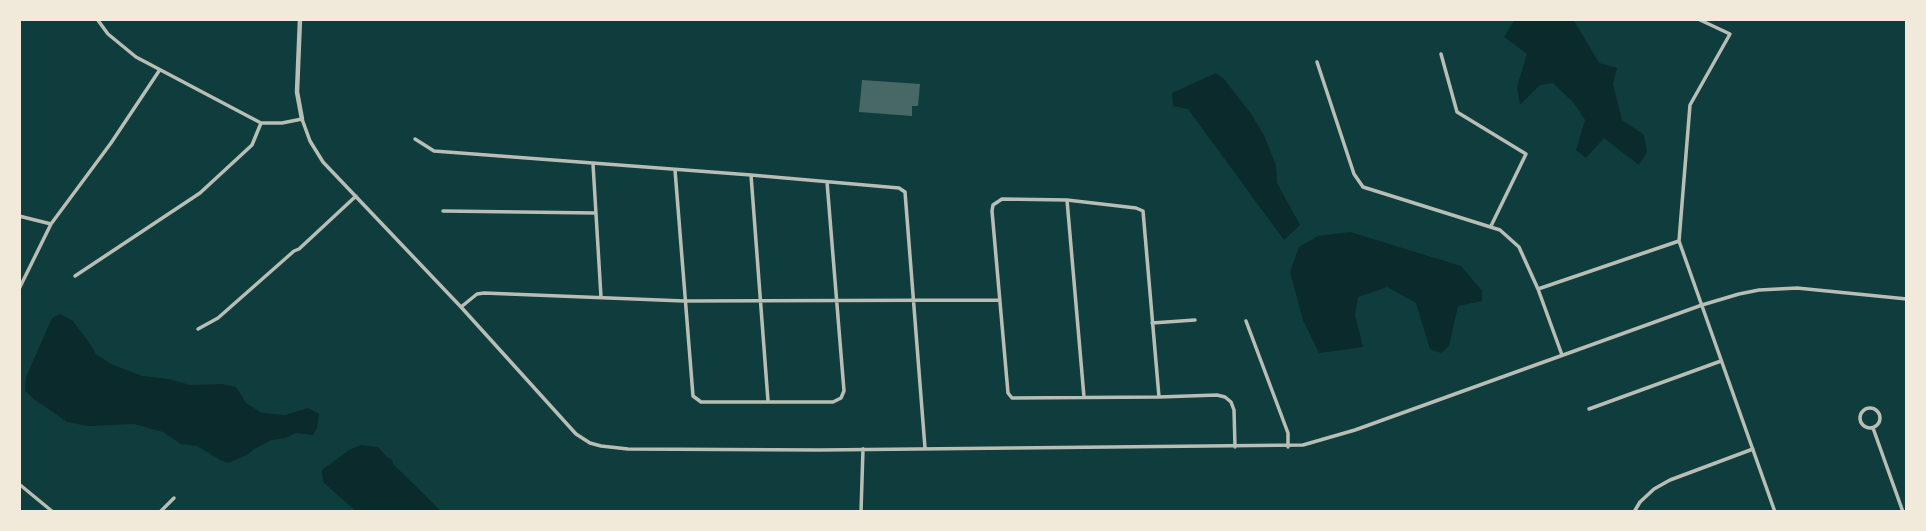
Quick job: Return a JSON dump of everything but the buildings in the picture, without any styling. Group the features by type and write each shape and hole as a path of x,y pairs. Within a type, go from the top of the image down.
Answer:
{"street":[{"path":"97,19 119,45 159,71 261,123 302,119"},
{"path":"300,19 297,92 310,141 323,162 461,307 576,434 590,443 628,449 1303,446 1739,294 1797,288 1907,299"},
{"path":"1698,19 1730,34 1690,105 1679,241 1775,512"},
{"path":"1441,54 1457,112 1526,154 1491,226"},
{"path":"1317,62 1354,174 1363,187 1500,230 1519,247 1538,289 1562,355"},
{"path":"19,289 51,225 159,71"},
{"path":"75,276 200,193 252,145 261,123"},
{"path":"415,139 434,150 899,188 905,192 925,448"},
{"path":"593,164 601,296"},
{"path":"675,170 693,396 701,402 833,402 841,398 844,391 827,182"},
{"path":"751,174 768,401"},
{"path":"198,329 218,318 356,196"},
{"path":"1159,397 1143,211 1067,200 1002,199 993,205 1008,393 1012,398 1225,397 1234,410 1235,447"},
{"path":"1067,200 1084,398"},
{"path":"443,211 596,213"},
{"path":"19,216 51,225"},
{"path":"1538,289 1679,241"},
{"path":"461,307 478,294 484,293 684,301 999,300"},
{"path":"1152,323 1195,320"},
{"path":"1246,321 1288,433 1289,447"},
{"path":"1589,409 1721,361"},
{"path":"1872,408 1879,415 1879,421 1872,428 1863,426 1860,420 1861,413 1872,408"},
{"path":"1872,428 1903,512"},
{"path":"860,512 863,449"},
{"path":"1634,512 1654,489 1670,480 1753,449"},
{"path":"19,484 53,512"},
{"path":"160,512 174,498"}],"water":[{"path":"1515,19 1573,19 1599,63 1617,68 1613,84 1622,120 1644,135 1647,152 1639,165 1604,138 1586,158 1576,150 1585,120 1574,103 1553,83 1540,85 1520,105 1517,87 1527,54 1504,37"},
{"path":"1216,73 1224,79 1264,135 1276,165 1277,183 1300,225 1284,240 1188,109 1173,106 1172,93"},
{"path":"1350,232 1461,266 1482,291 1482,301 1458,306 1449,346 1441,353 1430,349 1416,303 1387,287 1358,297 1355,315 1363,347 1319,353 1303,320 1290,272 1299,247 1318,236"},
{"path":"60,314 72,320 96,354 111,364 142,376 190,385 222,384 236,387 246,403 262,413 285,415 308,408 319,414 317,428 313,435 296,433 272,440 228,463 197,446 181,444 163,432 134,424 88,426 67,422 25,391 26,377 52,318"},
{"path":"361,445 378,447 442,512 357,512 323,482 322,470 349,450"}]}
